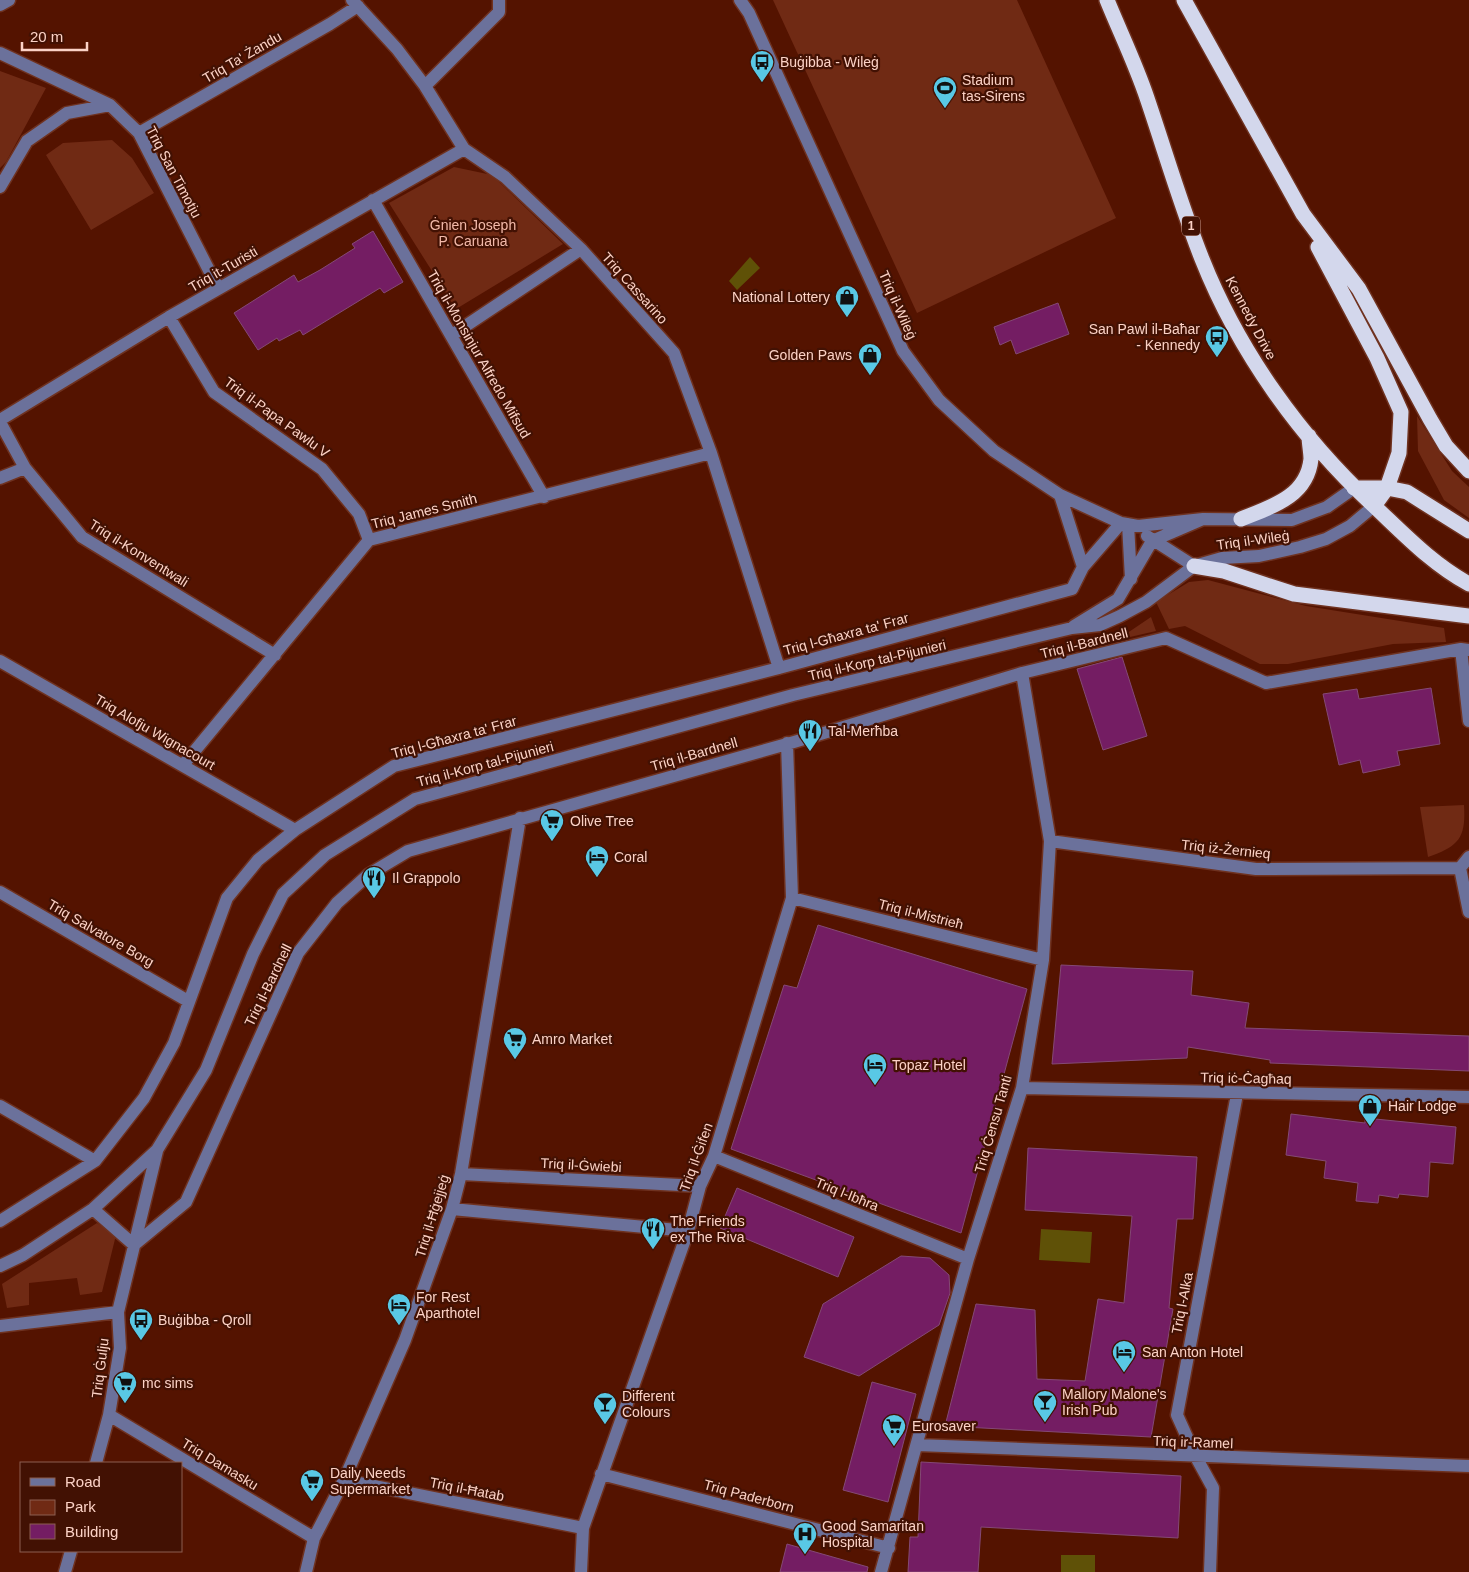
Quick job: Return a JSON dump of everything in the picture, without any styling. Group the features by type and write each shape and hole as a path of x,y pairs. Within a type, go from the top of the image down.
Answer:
{"highway":[{"name":"Kennedy Drive","path":"1107,0 1146,96 1203,260 1250,354 1279,398 1354,488 1425,554 1448,573 1469,584"},
{"path":"1184,0 1278,171 1377,358 1401,412 1399,453 1387,488 1374,506"},
{"path":"1278,171 1303,214 1359,289 1446,446 1469,471"},
{"path":"1241,518 1283,503 1294,492 1306,474 1311,459 1309,436"},
{"path":"1354,488 1387,488 1406,492 1469,531"},
{"path":"1194,566 1224,571 1294,594 1469,616"}],"street":[{"path":"0,5 9,0"},
{"path":"426,86 499,12 499,0"},
{"name":"Triq il-Wileġ","path":"740,0 753,22 903,351 939,400 994,451 1060,495 1129,524 1194,566 1222,558 1259,556 1300,548 1326,539 1350,526 1374,506"},
{"name":"Triq Cassarino","path":"355,3 426,86 464,148 505,177 581,250 674,354 711,452 778,668"},
{"name":"Triq Ta' Żandu","path":"139,133 330,24 355,3"},
{"name":"Triq San Timotju","path":"0,53 110,105 139,133 218,288"},
{"path":"0,187 27,141 67,113 110,105"},
{"name":"Triq it-Turisti","path":"0,421 218,288 464,148"},
{"name":"Triq il-Monsinjur Alfredo Mifsud","path":"373,200 544,497"},
{"path":"452,335 581,250"},
{"name":"Triq il-Papa Pawlu V","path":"169,317 214,392 322,468 359,514 369,540"},
{"name":"Triq il-Konventwali","path":"0,421 26,468 82,537 275,655"},
{"name":"Triq James Smith","path":"183,765 369,540 544,497 711,452"},
{"path":"0,478 26,468"},
{"path":"1131,579 1129,524 1241,518 1292,520 1327,507 1354,488"},
{"path":"1060,495 1083,567"},
{"path":"1152,540 1203,519"},
{"name":"Triq l-Għaxra ta' Frar","path":"0,1221 95,1160 144,1098 174,1043 227,898 258,860 295,830 394,766 778,668 1072,589 1083,567 1129,524"},
{"name":"Triq il-Korp tal-Pijunieri","path":"1072,628 1118,599 1152,540"},
{"name":"Triq il-Korp tal-Pijunieri","path":"0,1266 24,1255 93,1209 157,1150 206,1070 253,954 283,894 325,855 415,799 793,695 1072,628 1100,626 1146,602 1194,566"},
{"name":"Triq il-Bardnell","path":"134,1245 186,1202 298,953 337,903 368,875 408,851 787,743 1022,673 1166,638 1266,682 1465,649"},
{"path":"1465,649 1469,721"},
{"name":"Triq Alofju Wignacourt","path":"0,661 295,830"},
{"name":"Triq Ċensu Tanti","path":"881,1572 968,1259 1022,1088 1043,960 1050,841 1022,673"},
{"name":"Triq il-Ġifen","path":"581,1572 584,1528 601,1474 688,1231 700,1186 714,1156 792,898 787,743"},
{"name":"Triq il-Ħġejjeġ","path":"306,1572 314,1538 344,1480 406,1340 452,1210 461,1174 520,818"},
{"name":"Triq iż-Żernieq","path":"1050,841 1256,869 1460,868"},
{"path":"1469,857 1460,868 1469,912"},
{"name":"Triq Salvatore Borg","path":"0,892 188,1001"},
{"name":"Triq il-Mistrieħ","path":"792,898 1043,960"},
{"name":"Triq iċ-Ċagħaq","path":"1022,1088 1237,1094 1469,1097"},
{"name":"Triq l-Alka","path":"1210,1572 1213,1488 1177,1416 1237,1094"},
{"path":"0,1106 95,1160"},
{"name":"Triq Ġulju","path":"96,1462 109,1415 120,1348 118,1312 157,1150"},
{"name":"Triq l-Ibħra","path":"714,1156 968,1259"},
{"name":"Triq il-Ġwiebi","path":"461,1174 700,1186"},
{"path":"93,1209 134,1245"},
{"path":"452,1210 688,1231"},
{"path":"2,1322 118,1312"},
{"name":"Triq Damasku","path":"109,1415 314,1538"},
{"name":"Triq ir-Ramel","path":"917,1445 1469,1466"},
{"name":"Triq Paderborn","path":"601,1474 889,1548"},
{"name":"Triq il-Ħatab","path":"344,1480 584,1528"},
{"path":"65,1572 71,1552"}],"green space":[{"name":"Stadium tas-Sirens","path":"773,0 1017,0 1116,218 917,313"},
{"path":"0,71 46,88 6,162 0,168"},
{"path":"112,140 132,158 154,193 91,230 46,155 63,143"},
{"name":"Ġnien Joseph P. Caruana","path":"454,167 492,175 563,244 456,309 389,203"},
{"path":"1417,416 1452,471 1469,487 1469,518 1444,500 1418,451"},
{"path":"1208,580 1306,606 1444,628 1446,642 1393,644 1288,664 1260,664 1185,626 1169,629 1156,602 1189,582"},
{"path":"1151,617 1156,631 1117,640"},
{"path":"1464,805 1464,826 1458,839 1447,849 1428,857 1420,807"},
{"path":"97,1223 116,1235 102,1292 80,1295 77,1278 29,1283 29,1305 7,1308 2,1284"}],"shaded area":[{"path":"750,257 760,268 737,290 729,281"},
{"path":"1041,1229 1092,1232 1090,1263 1039,1260"},
{"path":"1061,1555 1095,1555 1095,1572 1061,1572"}],"building":[{"path":"373,231 403,282 384,293 380,288 303,335 300,330 279,341 277,338 258,350 234,313 294,275 298,282 320,270 355,248 352,244"},
{"path":"1058,303 1069,334 1016,354 1011,340 1000,345 994,327"},
{"path":"1122,657 1147,736 1103,750 1077,669"},
{"path":"1431,688 1440,744 1397,751 1400,765 1363,773 1360,760 1339,765 1323,694 1357,689 1359,699"},
{"name":"Topaz Hotel","path":"818,925 1027,989 961,1233 731,1149 784,985 797,988"},
{"path":"1061,965 1193,971 1191,995 1249,1003 1245,1028 1469,1036 1469,1071 1270,1063 1270,1060 1188,1047 1187,1058 1052,1064"},
{"path":"1291,1114 1365,1123 1365,1118 1456,1127 1453,1164 1430,1162 1428,1197 1399,1194 1398,1198 1379,1195 1378,1203 1356,1201 1358,1183 1324,1178 1326,1161 1286,1155"},
{"path":"1028,1148 1197,1157 1193,1219 1177,1219 1169,1308 1173,1309 1151,1437 945,1426 976,1304 1035,1310 1037,1379 1085,1381 1098,1299 1124,1303 1132,1216 1025,1210"},
{"path":"737,1188 854,1237 838,1277 720,1228"},
{"path":"901,1256 930,1258 949,1275 950,1293 939,1325 859,1376 804,1357 823,1304"},
{"path":"872,1382 916,1394 888,1502 843,1490"},
{"path":"921,1462 1181,1476 1178,1538 981,1527 978,1572 908,1572 910,1537 918,1537"},
{"name":"Good Samaritan Hospital","path":"787,1544 868,1567 867,1572 780,1572"}],"place":[{"name":"Buġibba - Wileġ","path":"762,83"},
{"name":"Stadium tas-Sirens","path":"945,109"},
{"name":"National Lottery","path":"847,318"},
{"name":"San Pawl il-Baħar - Kennedy","path":"1217,358"},
{"name":"Golden Paws","path":"870,376"},
{"name":"Tal-Merħba","path":"810,752"},
{"name":"Olive Tree","path":"552,842"},
{"name":"Coral","path":"597,878"},
{"name":"Il Grappolo","path":"374,899"},
{"name":"Amro Market","path":"515,1060"},
{"name":"Topaz Hotel","path":"875,1086"},
{"name":"Hair Lodge","path":"1370,1127"},
{"name":"The Friends ex The Riva","path":"653,1250"},
{"name":"For Rest Aparthotel","path":"399,1326"},
{"name":"Buġibba - Qroll","path":"141,1341"},
{"name":"San Anton Hotel","path":"1124,1373"},
{"name":"mc sims","path":"125,1404"},
{"name":"Mallory Malone's Irish Pub","path":"1045,1423"},
{"name":"Different Colours","path":"605,1425"},
{"name":"Eurosaver","path":"894,1447"},
{"name":"Daily Needs Supermarket","path":"312,1502"},
{"name":"Good Samaritan Hospital","path":"805,1555"}]}
